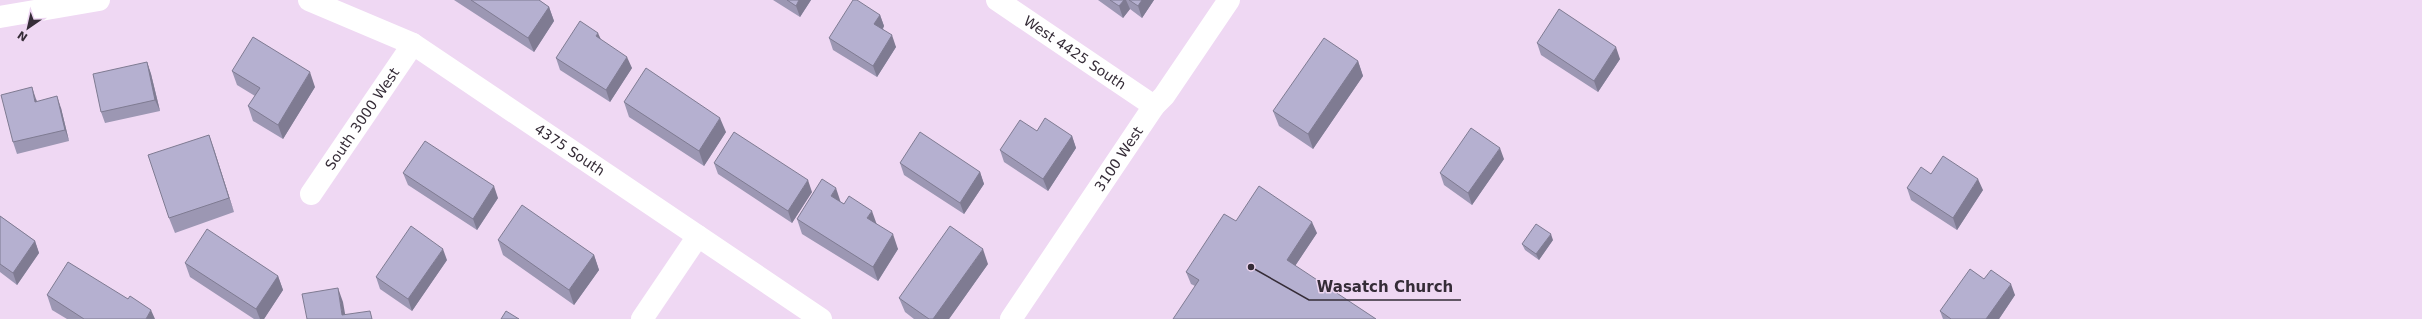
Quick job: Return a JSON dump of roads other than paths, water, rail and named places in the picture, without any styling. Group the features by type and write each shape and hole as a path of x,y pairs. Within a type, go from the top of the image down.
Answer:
{"street":[{"path":"0,17 99,0"},
{"name":"4375 South","path":"309,0 413,44 821,319"},
{"name":"West 4425 South","path":"997,0 1154,106"},
{"name":"3100 West","path":"1011,319 1154,106 1164,96 1229,0"},
{"name":"South 3000 West","path":"311,194 413,44"},
{"path":"642,319 698,236"}],"place":[{"name":"Wasatch Church","path":"1251,267"}]}
